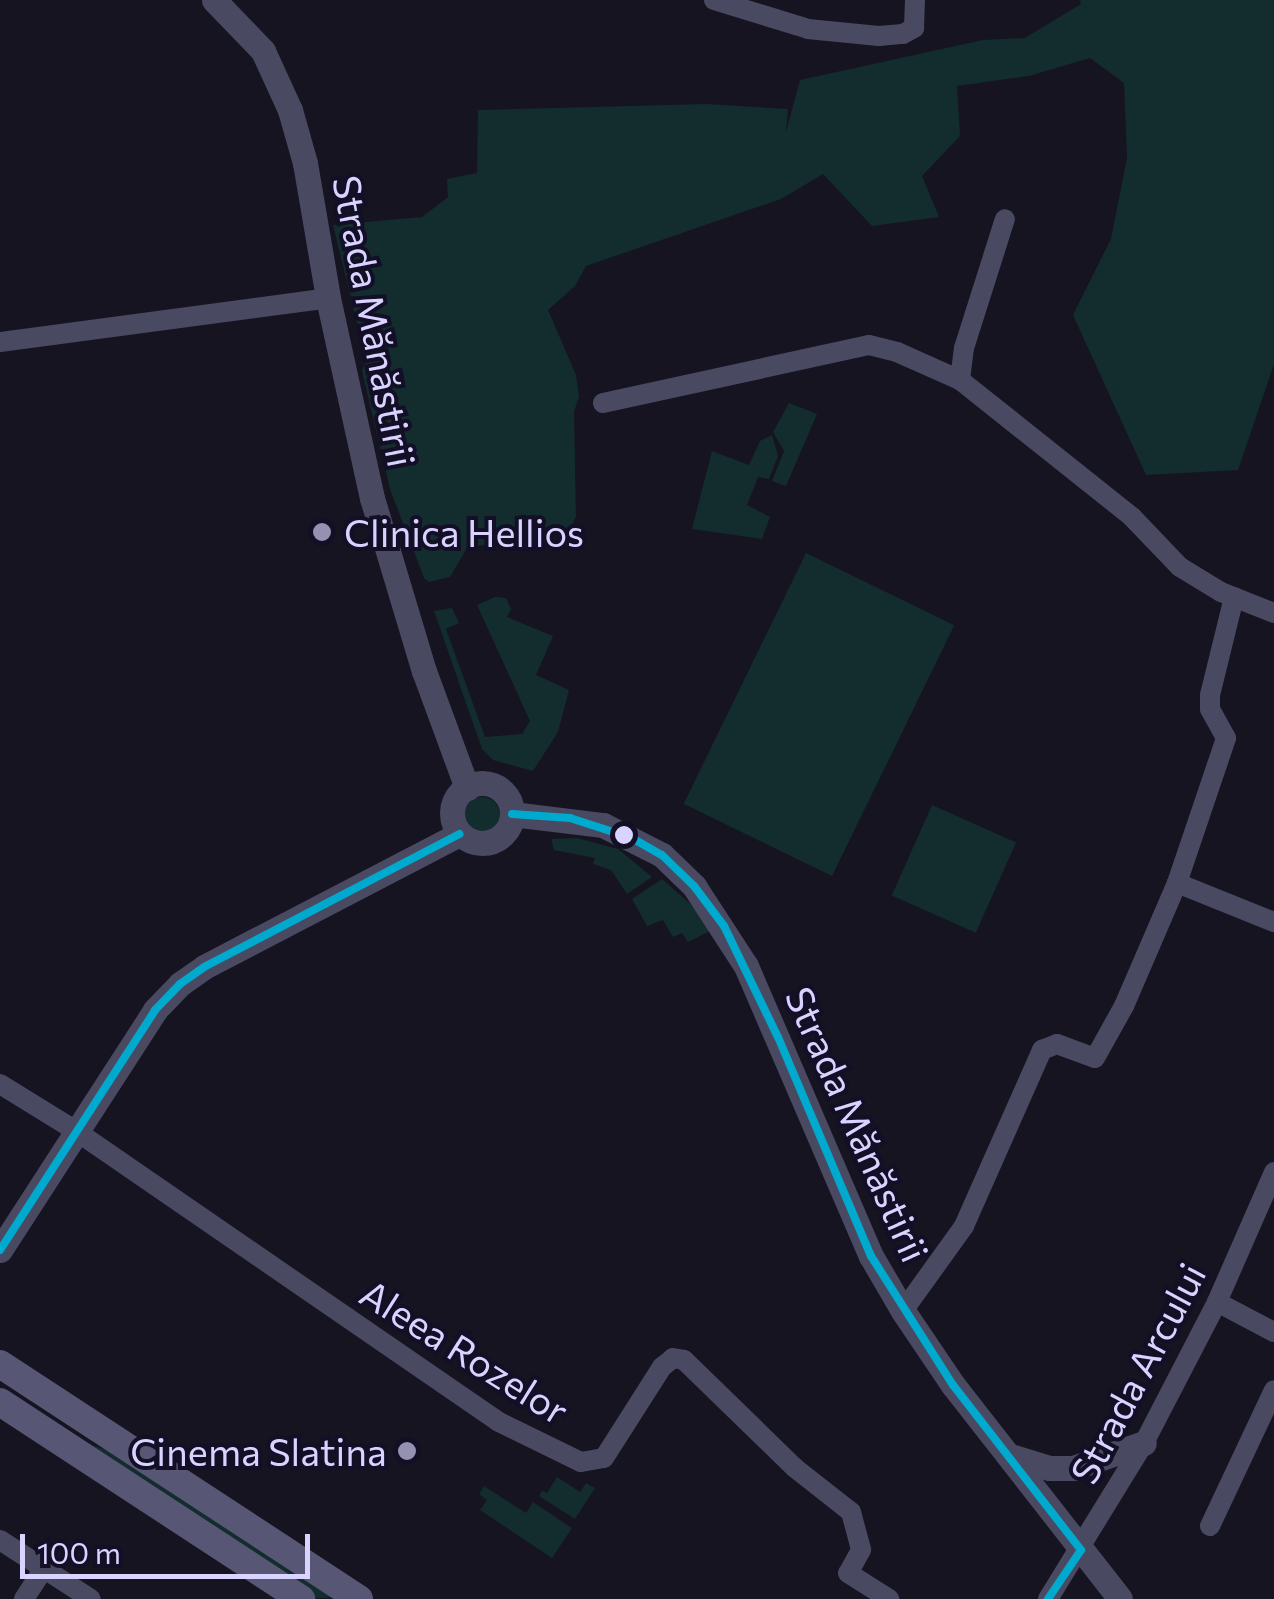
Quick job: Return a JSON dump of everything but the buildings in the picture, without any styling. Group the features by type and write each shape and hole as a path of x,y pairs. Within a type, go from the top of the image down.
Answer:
{"main road":[{"path":"0,1364 359,1599"},
{"path":"0,1402 301,1599"}],"street":[{"name":"Strada Mănăstirii","path":"214,0 263,51 290,110 305,162 328,298 390,565 449,749 467,788"},
{"path":"714,0 808,30 878,36 903,34 914,28 914,0"},
{"path":"960,380 964,348 1005,219"},
{"path":"0,342 328,298"},
{"path":"603,402 869,345 897,352 960,380 1132,517 1180,567 1234,597 1274,613"},
{"path":"903,1311 964,1226 1042,1050 1057,1044 1096,1058 1124,1006 1178,883 1226,738 1210,709 1210,694 1234,597"},
{"path":"494,786 508,797 512,814 507,831 493,841 476,843 460,834 453,809 467,788 494,786"},
{"name":"Strada Mănăstirii","path":"512,814 542,814 603,825 662,855 694,886 746,966 871,1256 903,1311 953,1385 1120,1599"},
{"path":"0,1250 155,1010 180,984 228,954 460,834"},
{"path":"1178,883 1274,922"},
{"name":"Aleea Rozelor","path":"0,1084 76,1131 499,1422 581,1462 604,1458 662,1366 673,1358 684,1360 795,1468 851,1512 860,1550 848,1573 889,1599"},
{"name":"Strada Arcului","path":"1048,1599 1144,1442 1217,1302 1274,1172"},
{"path":"1217,1302 1274,1332"},
{"path":"1210,1526 1274,1390"},
{"path":"1010,1456 1049,1468 1074,1468 1144,1442"},
{"path":"0,1540 91,1599"},
{"path":"24,1599 44,1568"}],"green space":[{"path":"1080,0 1274,0 1274,364 1238,470 1146,475 1073,315 1111,239 1127,158 1124,83 1090,58 1029,76 957,86 960,136 922,176 939,217 872,226 823,174 781,199 586,266 575,286 548,310 576,375 579,396 574,412 576,516 571,528 467,548 450,577 429,582 424,578 390,489 362,371 366,359 333,225 422,217 448,197 447,179 477,173 478,110 706,104 788,109 786,132 800,80 983,40 1025,38 1081,4"},
{"path":"789,403 817,414 786,486 772,481 784,451 773,432"},
{"path":"772,435 778,456 769,479 758,477 747,505 770,517 762,539 692,529 712,451 749,465 760,441"},
{"path":"806,553 954,625 832,876 684,804"},
{"path":"495,597 506,598 511,609 507,617 553,636 536,675 569,690 558,732 533,771 493,760 482,749 434,611 452,608 459,623 446,629 485,737 522,734 530,721 477,605"},
{"path":"482,797 495,802 500,815 495,828 482,833 469,828 464,815 469,802"},
{"path":"932,805 1016,842 976,933 892,895"},
{"path":"577,838 618,849 652,877 627,894 611,870 593,864 595,858 554,850 551,839"},
{"path":"662,879 714,929 688,942 682,933 673,937 663,920 647,926 632,899"},
{"path":"81,1442 114,1452 335,1597 307,1599"},
{"path":"557,1477 580,1492 586,1483 595,1488 575,1519 539,1496 542,1491 547,1493"},
{"path":"484,1486 526,1513 533,1502 572,1528 552,1558 480,1510 487,1500 479,1494"}],"transit line":[{"path":"512,814 570,818 632,838 662,855 694,886 724,926 778,1037 871,1256 953,1385 1081,1550 1048,1599"},
{"path":"0,1250 155,1010 180,984 204,967 460,834"}],"place":[{"name":"Clinica Hellios","path":"322,532"},
{"name":"Cinema Slatina","path":"407,1451"}]}
